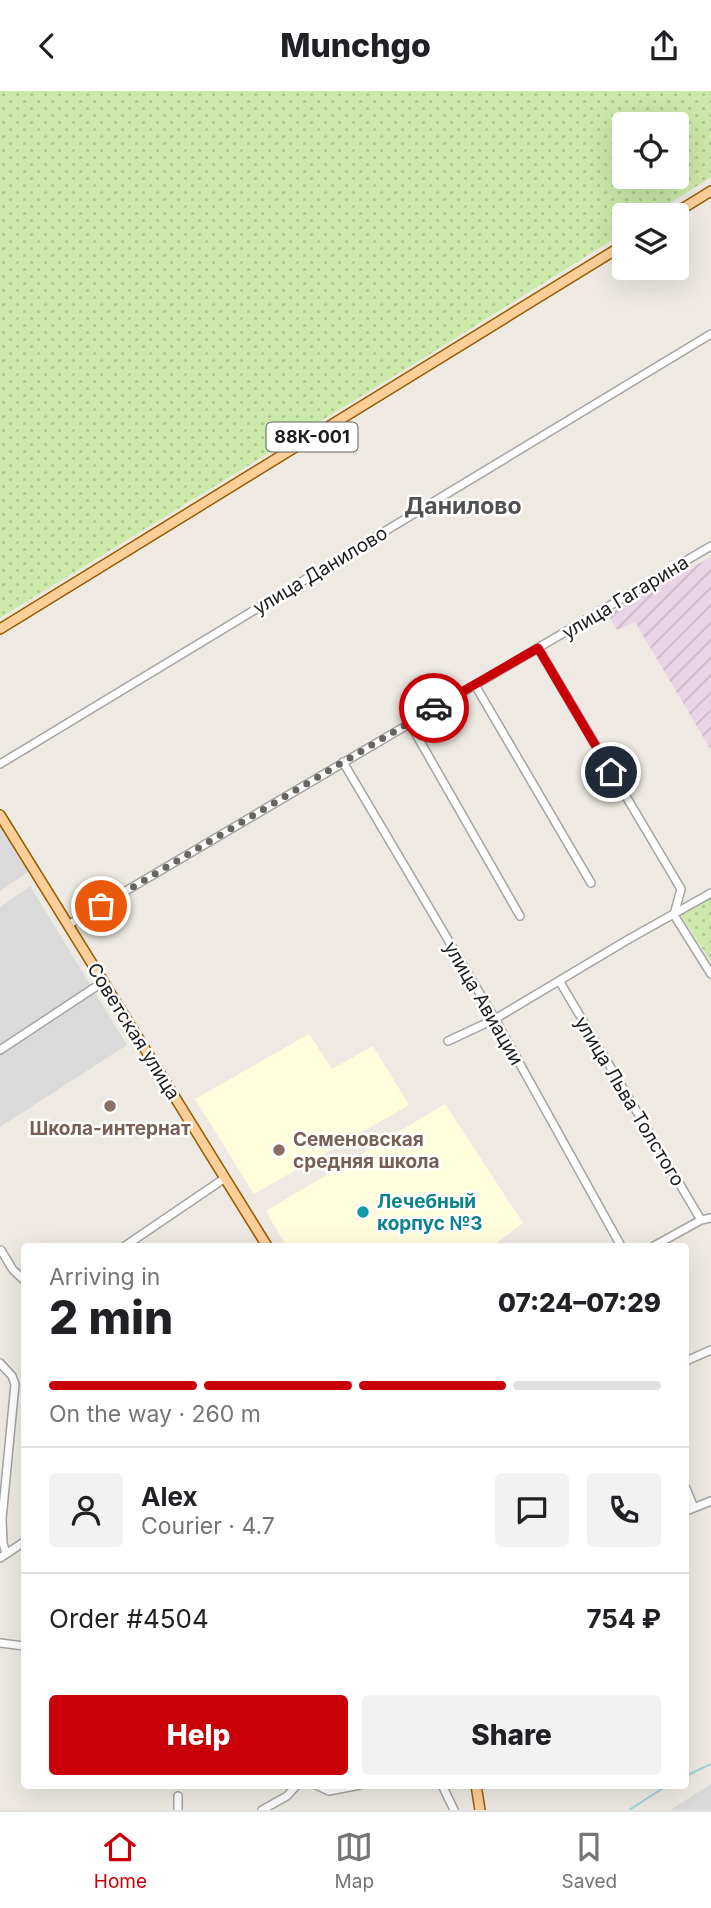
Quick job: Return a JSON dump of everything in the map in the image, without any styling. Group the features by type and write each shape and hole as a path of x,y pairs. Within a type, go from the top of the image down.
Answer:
{"main road":[{"path":"689,205 711,191"},
{"name":"88К-001","path":"0,629 612,252"},
{"name":"Советская улица","path":"0,815 265,1243"},
{"path":"477,1789 480,1810"}],"street":[{"name":"улица Данилово","path":"0,764 711,334"},
{"name":"улица Гагарина","path":"68,925 711,546"},
{"path":"538,648 681,889 674,915 711,974"},
{"path":"475,685 591,883"},
{"path":"409,722 520,916"},
{"name":"улица Авиации","path":"342,762 495,1020 619,1243"},
{"path":"448,1041 495,1020 711,893"},
{"path":"0,1050 103,982"},
{"name":"улица Льва Толстого","path":"560,982 701,1220"},
{"path":"129,1243 225,1178"},
{"path":"659,1243 701,1220 711,1219"},
{"path":"1,1250 13,1270 21,1277"},
{"path":"689,1360 711,1350"},
{"path":"0,1363 12,1376 15,1384 1,1519 3,1556"},
{"path":"690,1509 711,1501"},
{"path":"3,1556 21,1544"},
{"path":"0,1643 21,1646"},
{"path":"262,1810 293,1789"},
{"path":"444,1789 454,1810"},
{"path":"178,1796 178,1810"}],"shaded area":[{"path":"711,557 711,750 635,622 617,630 608,614"},
{"path":"0,826 28,872 0,891"},
{"path":"30,886 127,1045 0,1127 0,907"},
{"name":"Семеновская средняя школа","path":"309,1034 332,1069 373,1046 409,1105 254,1194 195,1099"},
{"path":"445,1104 523,1223 496,1243 284,1243 266,1211"},
{"path":"711,1784 711,1810 670,1810"}],"green space":[{"path":"0,91 711,91 711,177 670,203 612,203 612,240 0,618"},
{"path":"711,897 711,962 680,914"}],"waterway":[{"path":"689,1775 711,1764"},
{"path":"629,1810 662,1789"}],"way so far":[{"path":"101,906 434,708"}],"place":[{"name":"Школа-интернат","path":"110,1106"},
{"name":"Семеновская средняя школа","path":"279,1150"},
{"name":"Лечебный корпус №3","path":"363,1212"}],"district":[{"name":"Данилово","path":"463,506"}],"route":[{"path":"434,708 538,648 611,772"}]}
